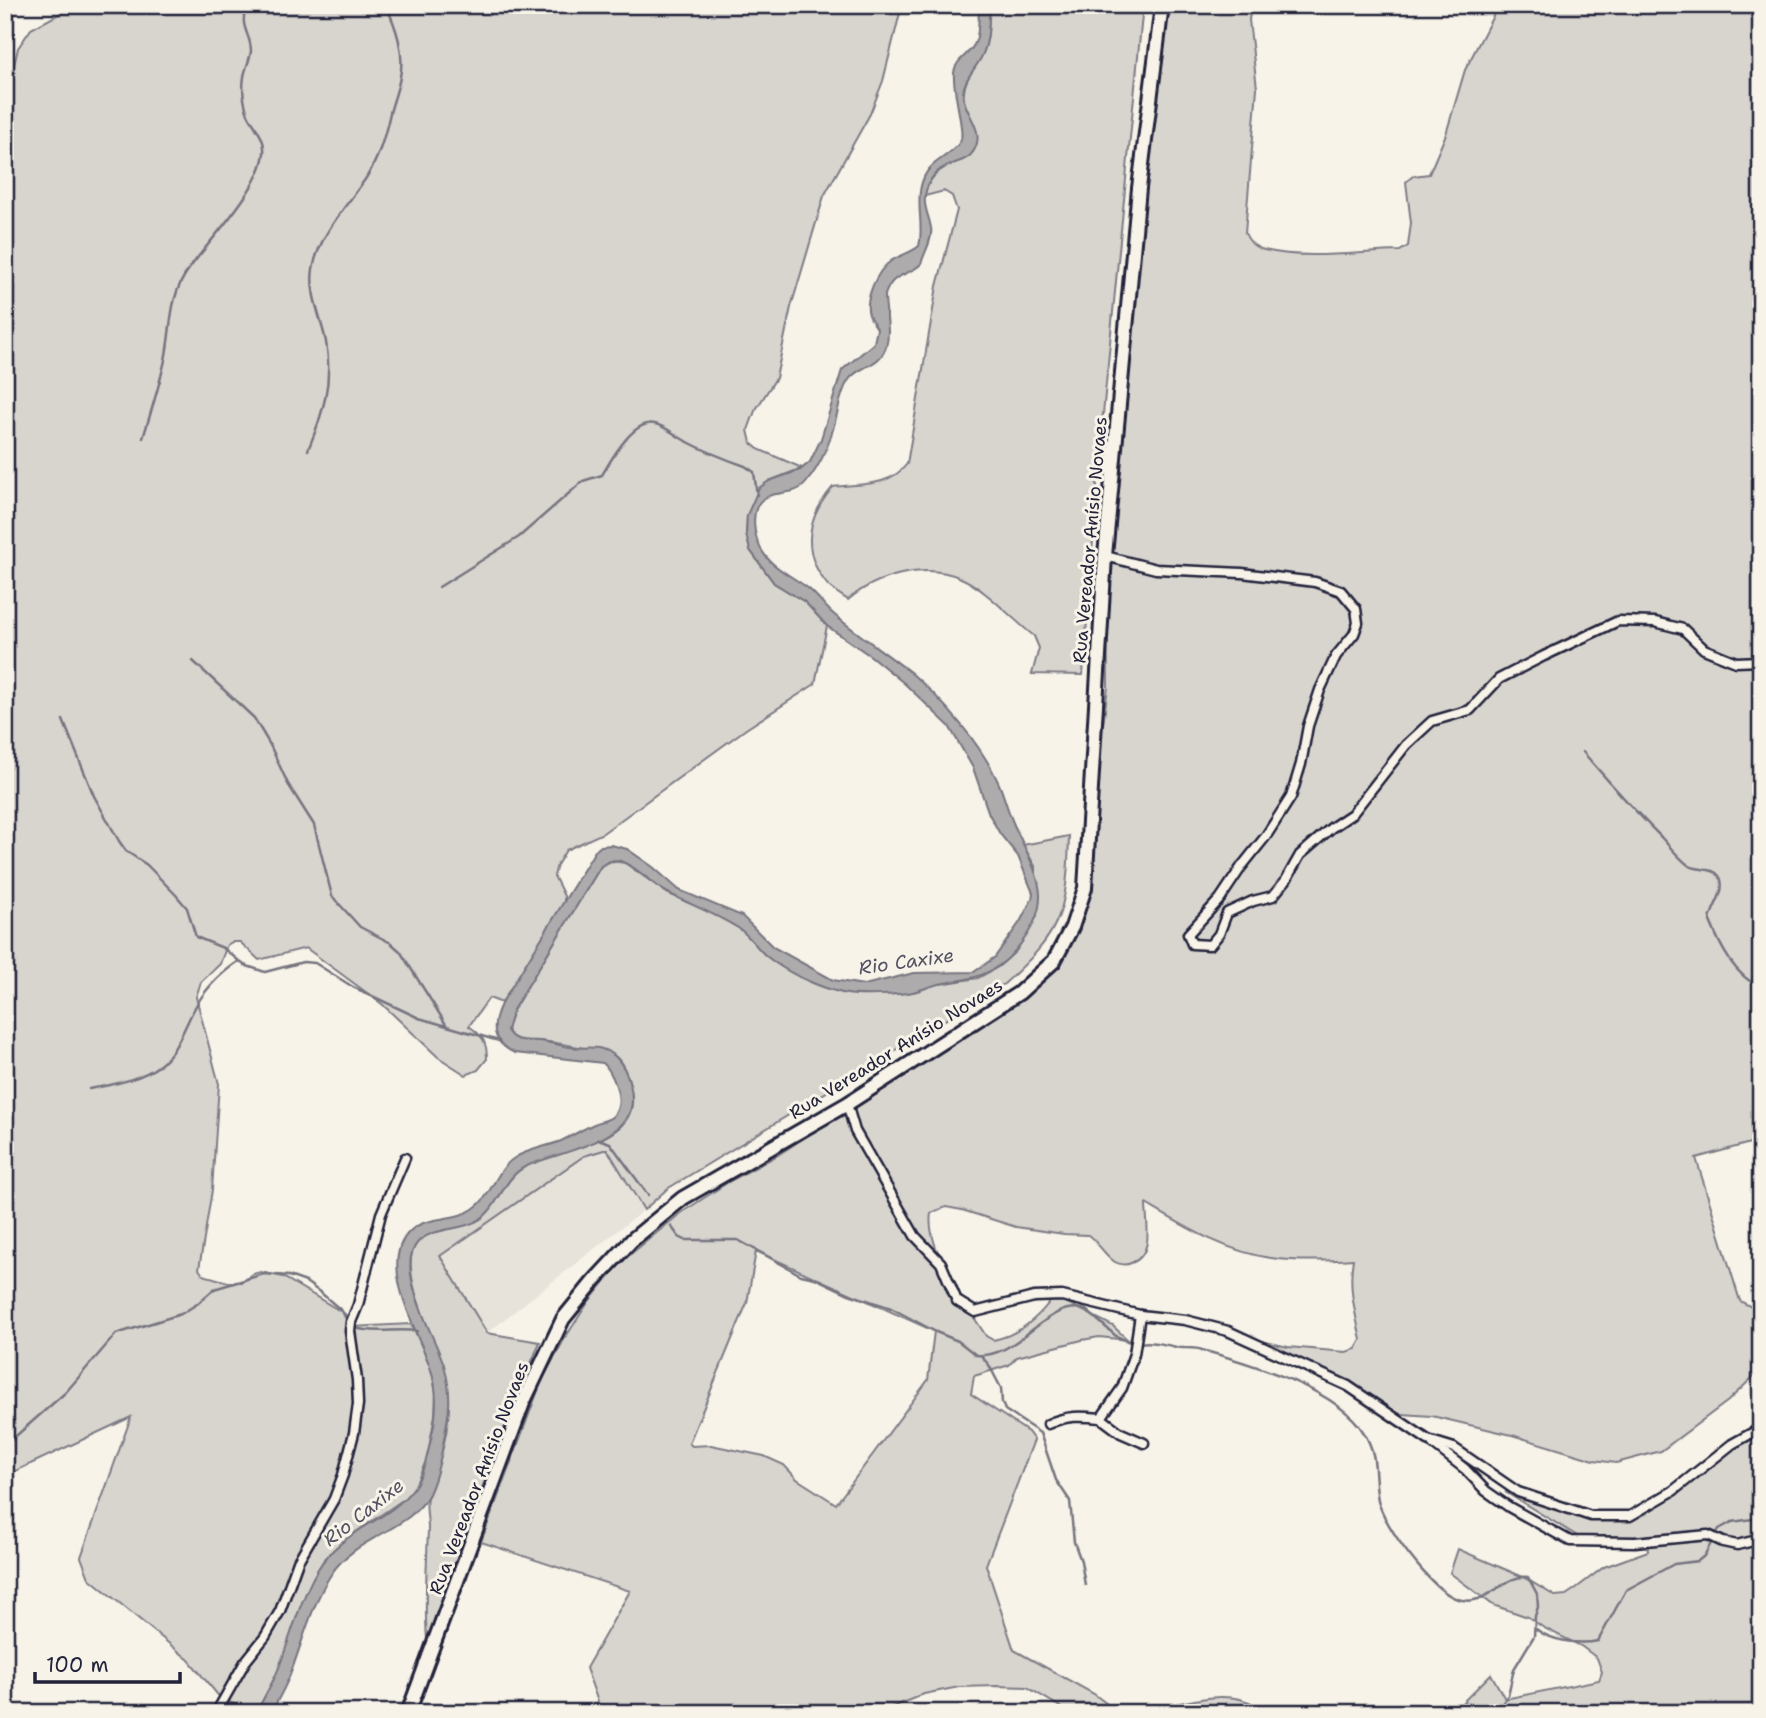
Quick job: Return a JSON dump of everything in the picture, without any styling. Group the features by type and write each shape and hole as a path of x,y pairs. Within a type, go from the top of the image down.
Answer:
{"main road":[{"name":"Rua Vereador Anísio Novaes","path":"408,1713 523,1403 564,1319 594,1281 632,1240 683,1198 847,1104 1019,993 1054,961 1072,927 1085,888 1105,556 1139,188 1162,5"}],"street":[{"path":"1105,556 1156,569 1242,573 1315,582 1341,591 1356,609 1358,623 1354,634 1336,656 1320,690 1308,726 1291,797 1220,900 1188,934 1192,944 1210,945 1219,934 1227,913 1253,901 1273,896 1300,855 1352,814 1406,745 1432,721 1470,710 1499,679 1544,656 1618,621 1655,622 1683,629 1704,649 1736,662 1761,661"},
{"path":"847,1104 855,1131 915,1236 941,1263 957,1301 975,1312 1034,1297 1062,1296 1140,1315 1185,1320 1228,1331 1349,1387 1428,1440 1465,1469 1486,1491 1570,1541 1635,1542 1708,1535 1738,1545 1761,1539"},
{"path":"216,1713 245,1662 265,1637 279,1611 298,1561 334,1499 343,1475 358,1404 351,1322 358,1305 381,1214 405,1158"},
{"path":"1101,1418 1122,1388 1134,1354 1140,1315"},
{"path":"1048,1424 1063,1417 1079,1415 1101,1418 1121,1433 1144,1444"},
{"path":"1428,1440 1454,1448 1518,1492 1591,1516 1630,1516 1673,1491 1732,1444 1761,1427"}],"shaded area":[{"path":"62,5 902,5 883,81 870,114 824,196 791,307 776,378 755,411 748,430 751,443 758,449 802,468 769,481 747,515 746,534 750,550 774,583 805,602 827,626 815,684 746,729 603,833 566,850 554,876 564,896 564,903 502,1003 489,998 469,1026 481,1036 486,1048 487,1059 478,1070 466,1075 438,1057 382,1004 306,948 259,960 240,942 232,942 227,945 220,964 201,982 196,997 219,1084 212,1190 199,1269 203,1275 228,1282 242,1282 261,1272 283,1277 345,1314 352,1327 410,1324 431,1368 436,1393 427,1459 414,1488 404,1499 356,1532 323,1561 313,1578 277,1673 256,1713 221,1699 189,1660 89,1578 81,1557 131,1417 5,1476 5,88 9,87 18,48 31,29 63,12"},
{"path":"979,5 990,5 987,39 984,52 963,91 965,103 977,130 977,144 968,157 942,168 930,181 925,201 931,232 921,264 896,278 888,287 885,295 888,328 886,347 879,359 857,372 848,381 828,444 817,468 801,488 764,498 756,508 754,525 758,542 769,560 809,589 846,624 910,672 948,709 983,754 999,784 1037,876 1040,904 1036,919 1014,952 998,967 980,976 906,993 849,994 812,983 783,968 766,956 738,928 668,893 625,863 613,861 601,866 513,1010 507,1030 513,1037 521,1040 574,1048 598,1048 615,1056 630,1085 632,1100 629,1114 620,1126 607,1136 519,1171 479,1220 432,1233 419,1241 412,1253 410,1267 413,1284 444,1365 449,1394 444,1440 432,1486 421,1506 354,1551 332,1573 319,1596 288,1680 271,1713 256,1713 276,1676 303,1600 322,1563 343,1542 402,1500 417,1483 424,1467 434,1425 435,1388 430,1367 403,1299 397,1262 400,1246 409,1232 416,1227 457,1216 480,1204 503,1168 516,1157 561,1141 609,1119 617,1109 616,1086 603,1063 515,1053 501,1044 495,1033 501,1004 595,851 601,846 611,845 627,849 679,890 742,916 773,947 833,980 864,985 914,973 974,972 995,957 1020,922 1032,899 1033,893 1018,856 1000,834 989,814 973,768 949,726 905,684 827,626 805,602 774,583 750,550 746,534 747,515 759,488 769,481 800,470 810,462 821,439 842,370 874,343 877,329 870,317 868,301 881,271 891,261 919,246 919,201 924,177 933,165 960,142 954,73 957,64 977,39"},
{"path":"990,5 1143,5 1100,445 1083,675 1032,674 1039,648 1034,636 989,597 961,578 932,571 901,574 872,584 848,600 826,583 818,571 810,546 813,521 824,498 833,487 882,481 899,472 907,464 937,286 957,210 952,196 944,191 925,196 925,193 936,174 971,154 975,148 977,133 966,106 964,92 969,76 985,47"},
{"path":"1159,5 1251,5 1249,20 1257,88 1245,233 1252,244 1261,249 1314,255 1400,251 1408,246 1411,223 1406,182 1413,176 1429,174 1446,134 1465,70 1496,5 1761,5 1761,1140 1696,1158 1740,1301 1761,1312 1761,1366 1728,1401 1661,1451 1616,1463 1594,1460 1512,1435 1432,1416 1387,1413 1262,1341 1288,1347 1346,1352 1356,1349 1361,1340 1352,1290 1353,1259 1302,1261 1254,1255 1206,1237 1146,1204 1146,1246 1139,1259 1121,1264 1111,1259 1088,1235 1016,1227 946,1207 931,1213 934,1243 949,1276 986,1336 993,1340 1012,1334 1035,1318 1054,1296 1113,1326 1128,1340 1099,1337 1082,1340 1017,1357 1009,1365 974,1376 971,1394 1028,1432 1034,1440 986,1565 1014,1650 1094,1694 1115,1710 1152,1708 1222,1697 1245,1700 1255,1705 1248,1713 1070,1713 1027,1687 997,1686 959,1687 924,1694 878,1713 602,1713 586,1668 630,1591 481,1542 542,1380 589,1301 621,1262 681,1213 730,1181 778,1155 998,1015 1029,993 1059,962 1090,899 1094,792 1108,687 1107,560","holes":["756,1251 934,1331 928,1380 836,1504 797,1479 784,1465 764,1456 711,1445 692,1446 689,1443 747,1303"]},
{"path":"1069,836 1066,884 1058,919 1038,950 1004,984 667,1189 644,1210 607,1149 584,1156 440,1256 487,1333 540,1342 501,1436 427,1640 426,1501 444,1444 449,1398 445,1374 415,1292 411,1256 417,1243 423,1238 481,1218 521,1169 610,1134 624,1123 631,1109 629,1082 616,1057 567,1045 519,1040 507,1030 516,1005 601,866 611,861 625,863 667,893 709,911 742,930 765,955 814,983 849,994 907,993 933,985 978,978 998,967 1016,951 1037,916 1035,866 1023,845"},
{"path":"607,1149 644,1210 487,1333 439,1257 584,1156"},
{"path":"1761,1428 1761,1713 1452,1713 1491,1674 1505,1699 1599,1680 1602,1672 1597,1658 1581,1646 1528,1617 1493,1605 1450,1573 1458,1549 1523,1577 1555,1596 1566,1595 1604,1567 1648,1551 1647,1542 1584,1540 1505,1492 1601,1516 1619,1515 1657,1503"}],"waterway":[{"path":"143,438 165,360 177,291 189,269 254,183 264,153 263,142 248,114 244,96 244,77 251,51 244,24 248,5"},
{"path":"308,450 322,411 328,371 326,342 313,287 313,269 327,232 371,170 386,130 401,68 396,31 386,5"},
{"path":"439,587 519,537 583,481 602,475 631,434 647,424 655,424 684,440 745,466 754,472 757,495"},
{"path":"193,661 254,718 270,745 288,784 314,825 332,896 360,927 391,943 400,951 447,1026"},
{"path":"63,720 94,796 119,841 126,851 147,865 187,908 196,937 223,948 244,965 265,972 303,962 315,963 353,987 419,1018 499,1041"},
{"path":"1583,752 1684,862 1719,875 1722,885 1710,921 1736,968 1743,976 1761,987"},
{"path":"89,1089 136,1077 161,1064 175,1047 206,991 239,961"},
{"path":"598,1139 610,1143 648,1195"},
{"path":"671,1226 679,1237 685,1240 738,1240 801,1275 891,1308 958,1341 976,1355 991,1354 1006,1348 1058,1312 1072,1308 1086,1310 1116,1336 1132,1343"},
{"path":"9,1442 66,1392 116,1334 181,1314 214,1289 264,1274 289,1276 306,1282 321,1293 342,1311 348,1323"},
{"path":"355,1328 370,1331 417,1331"},
{"path":"1139,1343 1199,1349 1267,1370 1314,1391 1352,1417 1372,1450 1378,1500 1389,1525 1421,1570 1445,1592 1466,1601 1476,1600 1510,1580 1528,1577 1537,1594 1534,1636 1514,1669 1508,1695 1496,1713"},
{"path":"982,1357 1001,1388 1005,1410 1040,1433 1056,1480 1070,1501 1074,1542 1085,1585"},
{"path":"1536,1629 1565,1641 1598,1641 1626,1590 1674,1564 1698,1561 1704,1556 1719,1529 1732,1522 1753,1519 1761,1513"}],"water label":[{"name":"Rio Caxixe","path":"906,961"},
{"name":"Rio Caxixe","path":"363,1512"}]}
